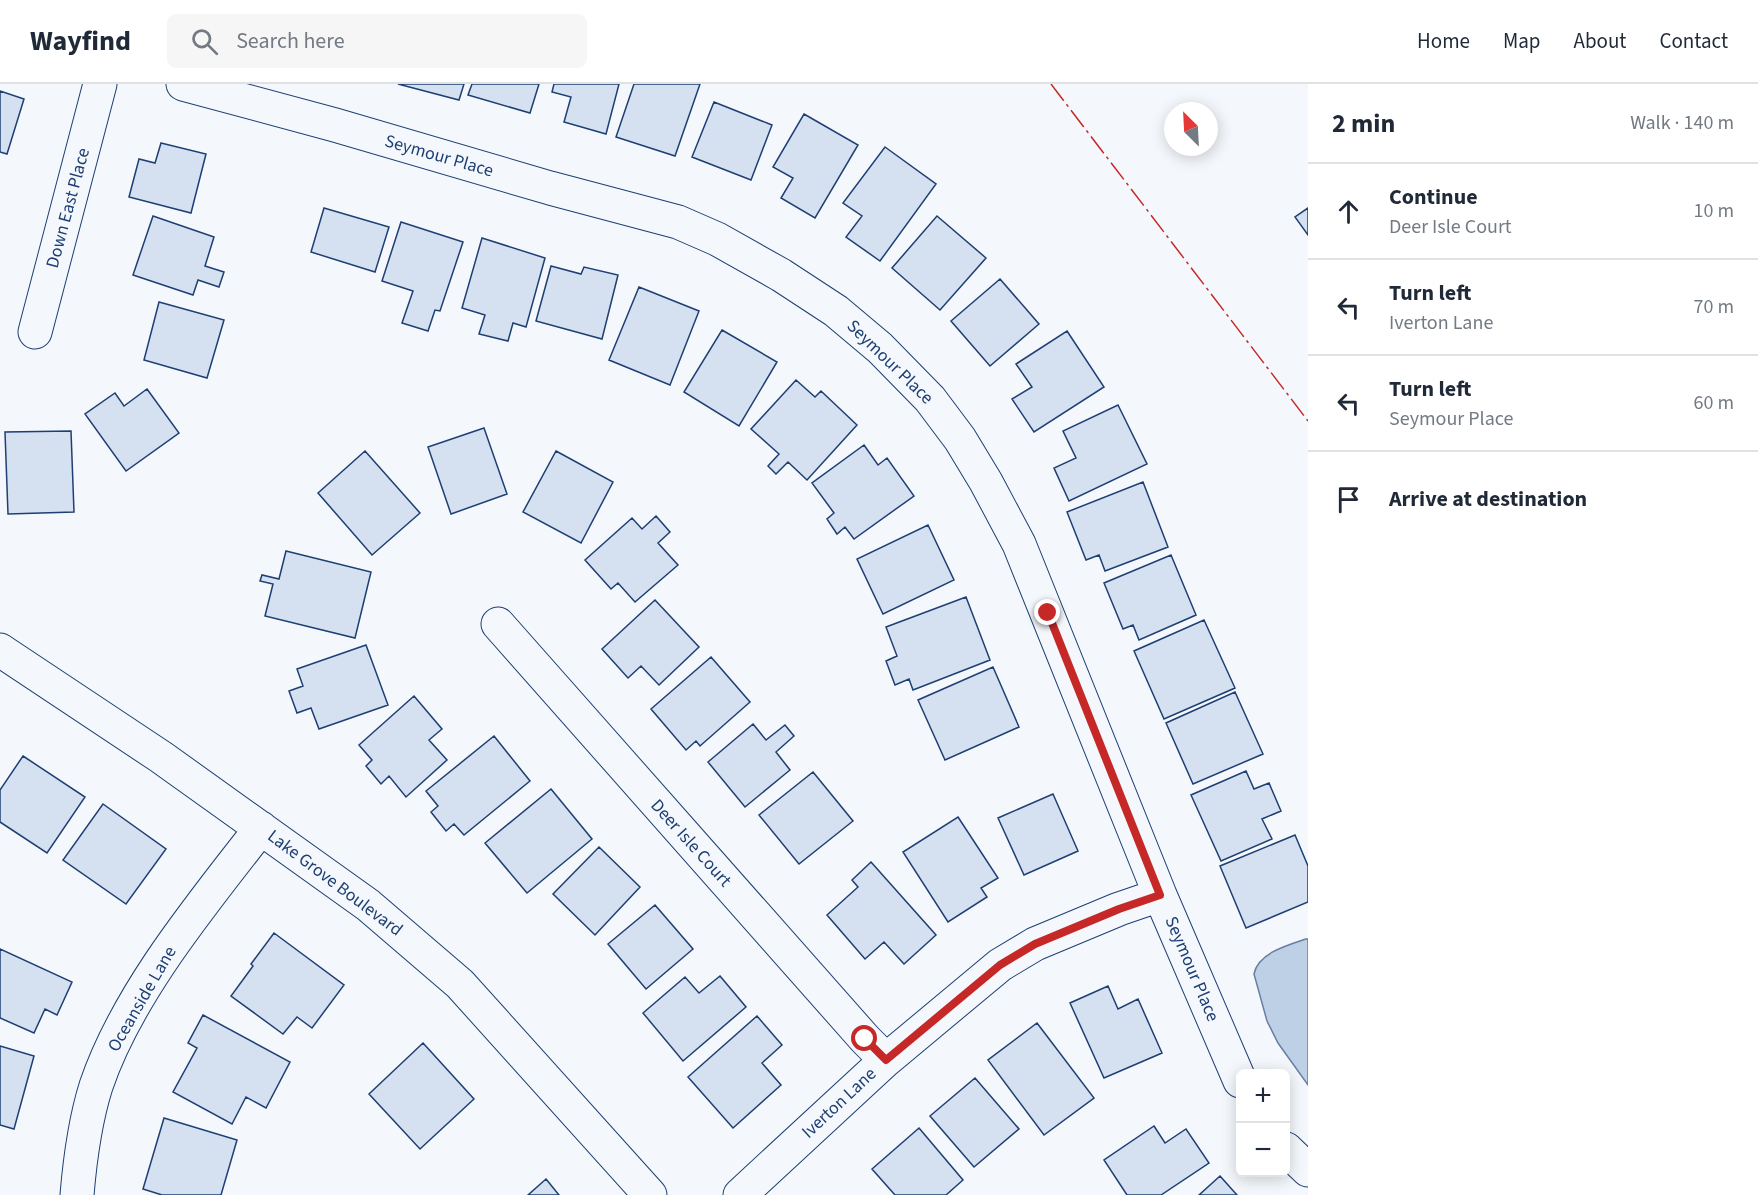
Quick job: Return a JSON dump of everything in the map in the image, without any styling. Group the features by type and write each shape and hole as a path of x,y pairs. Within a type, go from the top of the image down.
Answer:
{"street":[{"name":"Down East Place","path":"35,332 100,84"},
{"name":"Seymour Place","path":"183,84 678,222 717,239 807,291 836,311 880,348 930,399 960,439 1019,544 1160,895 1236,1072"},
{"name":"Deer Isle Court","path":"498,624 886,1060"},
{"name":"Lake Grove Boulevard","path":"0,650 161,757 368,905 460,984 650,1195"},
{"name":"Oceanside Lane","path":"77,1195 86,1131 96,1087 117,1038 151,977 261,828"},
{"name":"Iverton Lane","path":"740,1195 886,1060 1000,965 1035,944 1119,909 1160,895"},
{"path":"1290,1153 1308,1170"}],"water":[{"path":"1308,939 1308,1085 1278,1043 1267,1021 1254,974 1267,955"}],"building":[{"path":"398,84 464,84 459,100"},
{"path":"472,84 539,84 530,113 468,95"},
{"path":"554,84 619,84 606,134 564,122 571,97 552,92"},
{"path":"634,84 700,84 675,156 616,137"},
{"path":"0,91 24,99 7,154 0,152"},
{"path":"714,102 772,125 751,180 692,157"},
{"path":"804,114 858,145 815,218 781,198 793,178 773,167"},
{"path":"161,143 206,154 191,213 129,197 139,159 155,163"},
{"path":"885,147 936,184 880,261 846,237 862,216 843,203"},
{"path":"324,208 389,227 375,272 311,252"},
{"path":"1308,208 1308,235 1295,217"},
{"path":"153,216 214,237 205,266 224,272 219,287 198,280 193,295 133,275"},
{"path":"937,216 986,258 940,310 892,268"},
{"path":"401,222 463,242 440,311 435,310 428,331 402,323 413,291 382,281"},
{"path":"482,238 545,258 526,327 513,323 508,341 479,334 485,315 462,308"},
{"path":"551,266 581,274 584,267 618,275 602,339 536,321"},
{"path":"1000,279 1039,324 990,366 951,321"},
{"path":"639,287 699,311 670,385 609,360"},
{"path":"159,302 224,320 207,378 144,360"},
{"path":"722,330 777,362 739,426 684,392"},
{"path":"1067,331 1104,387 1034,432 1012,399 1032,387 1016,364"},
{"path":"796,380 815,397 821,391 857,425 807,480 788,462 776,474 768,466 779,454 751,429"},
{"path":"147,389 179,433 126,471 85,414 115,393 124,406"},
{"path":"1118,405 1147,464 1069,501 1054,468 1076,458 1063,431"},
{"path":"484,428 507,494 451,514 428,447"},
{"path":"71,431 74,512 8,514 5,432"},
{"path":"864,445 878,465 887,458 914,496 854,539 845,527 837,534 827,519 834,513 812,483"},
{"path":"365,451 420,513 372,555 318,493"},
{"path":"556,451 613,482 581,543 523,512"},
{"path":"1143,482 1168,547 1105,571 1099,555 1086,560 1067,512"},
{"path":"656,516 670,532 658,543 678,565 635,602 618,583 611,589 585,560 632,518 642,529"},
{"path":"928,525 954,580 883,614 857,559"},
{"path":"286,551 371,572 355,638 265,616 273,584 260,581 262,575 279,579"},
{"path":"1171,555 1196,615 1139,640 1133,625 1123,629 1104,583"},
{"path":"966,597 990,660 913,690 909,679 895,685 886,661 897,656 886,627"},
{"path":"655,600 699,647 659,685 641,666 628,678 602,649"},
{"path":"1204,620 1235,688 1164,719 1134,651"},
{"path":"366,645 388,705 319,729 311,708 297,713 289,691 303,686 297,669"},
{"path":"711,657 750,702 700,746 696,741 686,750 651,709"},
{"path":"993,667 1019,727 945,760 918,700"},
{"path":"1235,692 1263,754 1193,784 1166,723"},
{"path":"414,696 442,729 429,740 447,760 406,797 389,776 381,784 366,766 372,760 359,745"},
{"path":"753,724 766,740 785,725 794,736 776,752 790,770 745,807 708,762"},
{"path":"494,736 530,781 464,835 454,824 446,831 431,812 438,806 426,791"},
{"path":"23,756 85,797 47,853 0,822 0,790"},
{"path":"1246,771 1254,789 1269,783 1281,811 1262,819 1272,839 1221,861 1191,795"},
{"path":"813,772 853,821 799,864 759,815"},
{"path":"551,789 592,839 527,893 485,843"},
{"path":"1053,794 1078,851 1024,875 998,818"},
{"path":"103,804 166,849 126,904 63,860"},
{"path":"958,817 998,878 981,888 987,897 948,922 903,852"},
{"path":"1295,835 1308,866 1308,902 1246,928 1220,866"},
{"path":"599,847 640,887 595,935 553,894"},
{"path":"871,862 936,935 904,964 884,942 865,959 827,915 858,887 852,880"},
{"path":"655,905 693,949 646,989 608,944"},
{"path":"274,933 344,985 312,1028 297,1017 283,1034 231,996"},
{"path":"0,949 72,982 57,1015 45,1009 34,1033 0,1018"},
{"path":"720,976 746,1007 683,1061 643,1013 685,977 699,993"},
{"path":"1108,986 1118,1009 1138,999 1162,1053 1104,1078 1070,1003"},
{"path":"203,1015 290,1062 266,1108 246,1097 232,1124 173,1092 197,1048 188,1043"},
{"path":"757,1016 782,1045 762,1063 781,1085 733,1128 688,1077"},
{"path":"1037,1023 1094,1098 1044,1135 988,1060"},
{"path":"423,1043 474,1099 420,1149 369,1094"},
{"path":"0,1046 34,1056 14,1129 0,1125"},
{"path":"975,1078 1019,1129 974,1167 930,1116"},
{"path":"164,1118 237,1140 221,1195 162,1195 143,1189"},
{"path":"1154,1126 1165,1143 1186,1129 1209,1163 1161,1195 1127,1195 1104,1160"},
{"path":"919,1128 963,1180 946,1195 895,1195 872,1169"},
{"path":"1220,1176 1237,1195 1199,1195"},
{"path":"546,1179 559,1195 528,1195"}],"power":[{"path":"1051,84 1308,421"}],"route":[{"path":"865,1039 886,1060 1000,965 1035,944 1119,909 1160,895 1048,613"}]}
